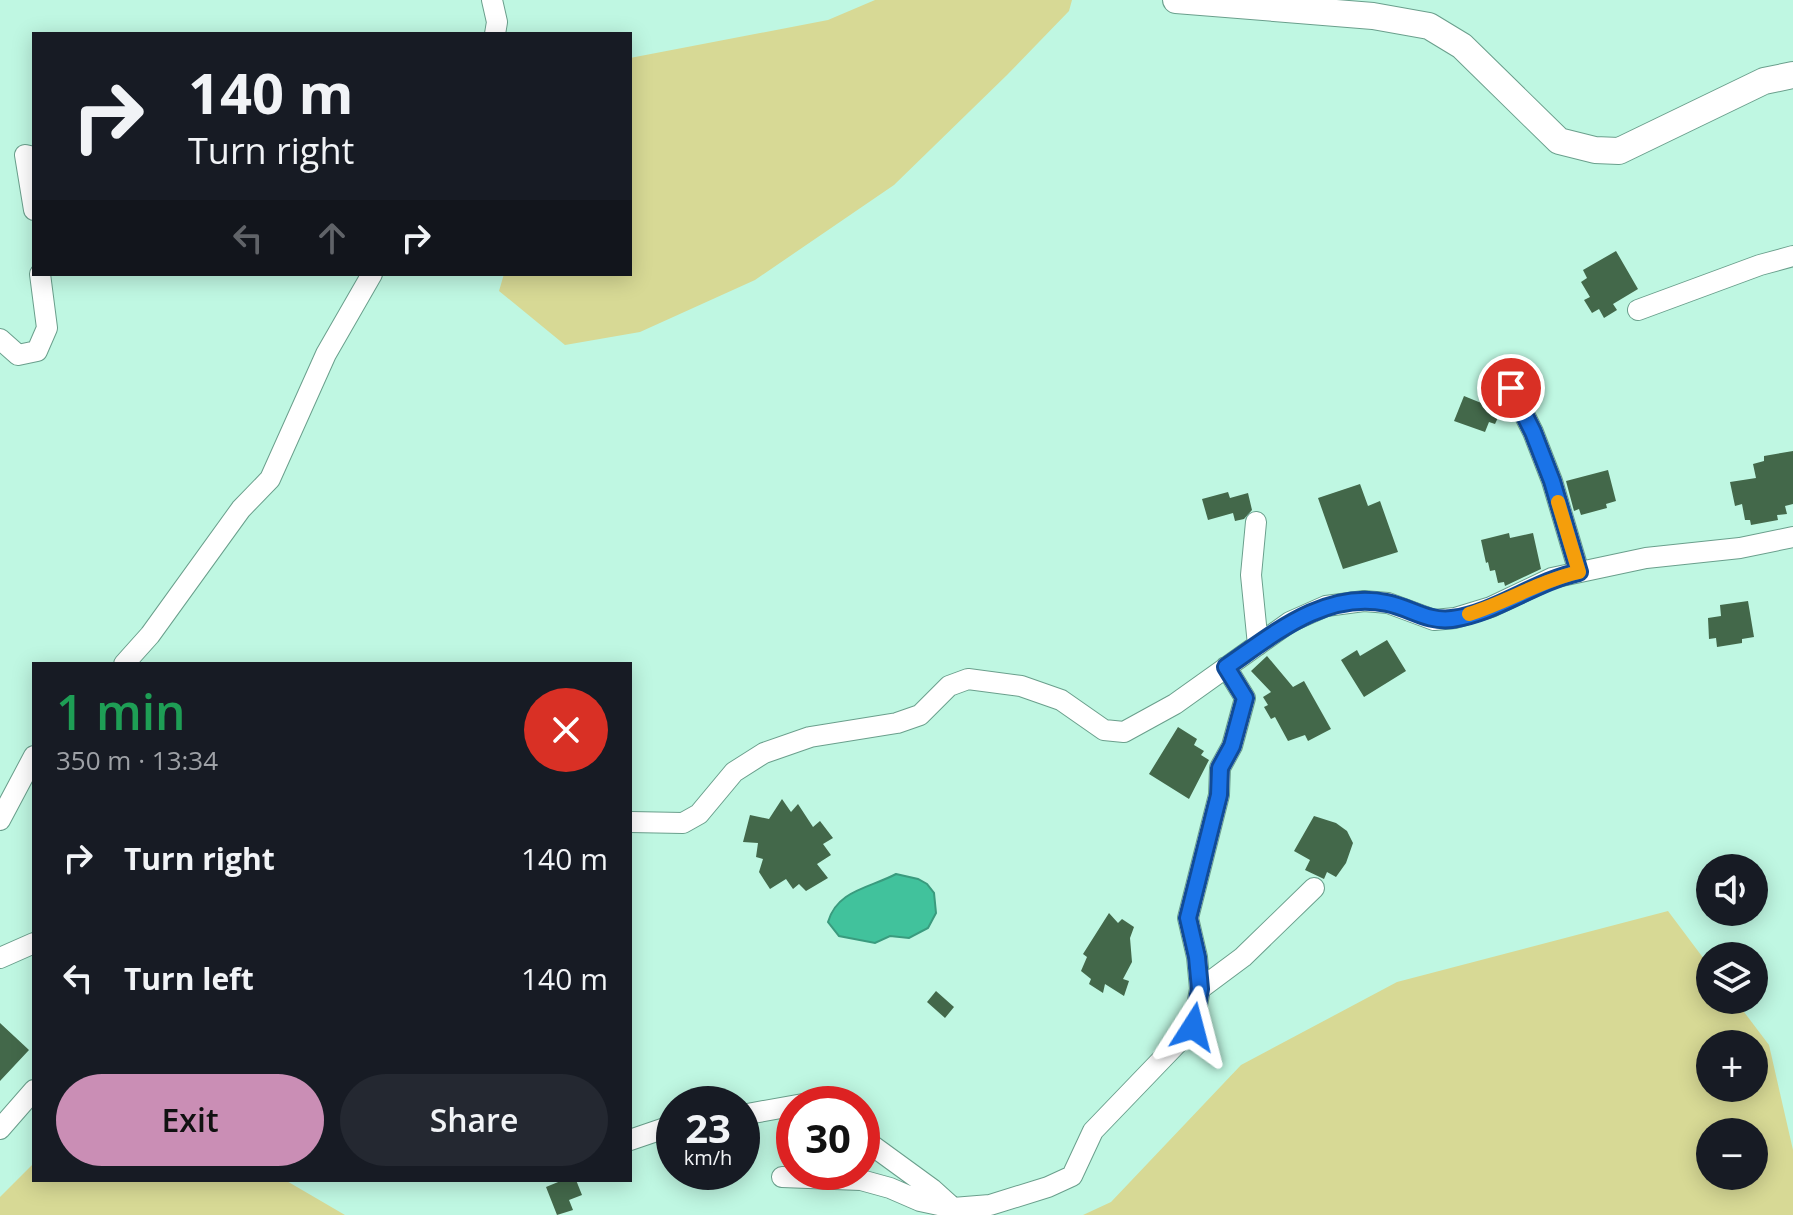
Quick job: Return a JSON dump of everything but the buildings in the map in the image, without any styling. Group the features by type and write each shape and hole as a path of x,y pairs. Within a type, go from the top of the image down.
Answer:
{"main road":[{"path":"1176,0 1373,16 1429,26 1462,46 1559,141 1595,150 1619,151 1764,81 1793,75"}],"street":[{"path":"492,0 497,22 495,32"},
{"path":"32,157 25,155 32,198"},
{"path":"1638,310 1793,256"},
{"path":"0,339 18,355 37,351 47,328 40,276"},
{"path":"126,662 167,612 241,509 270,479 326,354 371,276"},
{"path":"1511,388 1552,481 1579,572"},
{"path":"1256,522 1251,575 1258,645"},
{"path":"632,822 683,823 699,814 734,772 764,753 810,737 897,723 920,715 949,686 968,679 1021,686 1061,700 1104,730 1124,732 1175,704 1290,622 1326,606 1364,601 1388,603 1434,620 1455,618 1491,607 1552,578 1646,558 1740,548 1793,537"},
{"path":"880,1185 920,1201 953,1208 990,1205 1072,1176 1093,1131 1193,1027 1200,989 1188,918 1219,795 1220,768 1232,746 1245,698 1226,667"},
{"path":"0,820 32,760"},
{"path":"1200,989 1243,957 1314,888"},
{"path":"0,958 32,944"},
{"path":"0,1129 32,1092"},
{"path":"632,1139 656,1131"},
{"path":"880,1151 953,1208"}],"shaded area":[{"path":"875,0 1072,0 1069,11 894,185 755,280 640,332 565,345 499,291 503,276 632,276 632,58 828,20"},
{"path":"896,874 918,879 934,893 936,913 928,928 909,938 890,936 875,943 839,936 828,922 839,903 856,891"},
{"path":"1668,911 1696,948 1696,1014 1746,1014 1758,1030 1696,1030 1696,1102 1768,1102 1768,1044 1793,1150 1793,1215 1083,1215 1111,1202 1241,1065 1397,982"},
{"path":"32,1165 32,1182 288,1182 345,1215 0,1215 0,1197"}],"slow traffic":[{"path":"1469,614 1552,578 1579,572 1558,502"}],"route":[{"path":"1193,1027 1200,989 1188,918 1219,795 1220,768 1232,746 1245,698 1226,667 1290,622 1326,606 1364,601 1388,603 1434,620 1455,618 1491,607 1552,578 1579,572 1552,481 1511,388"}]}
